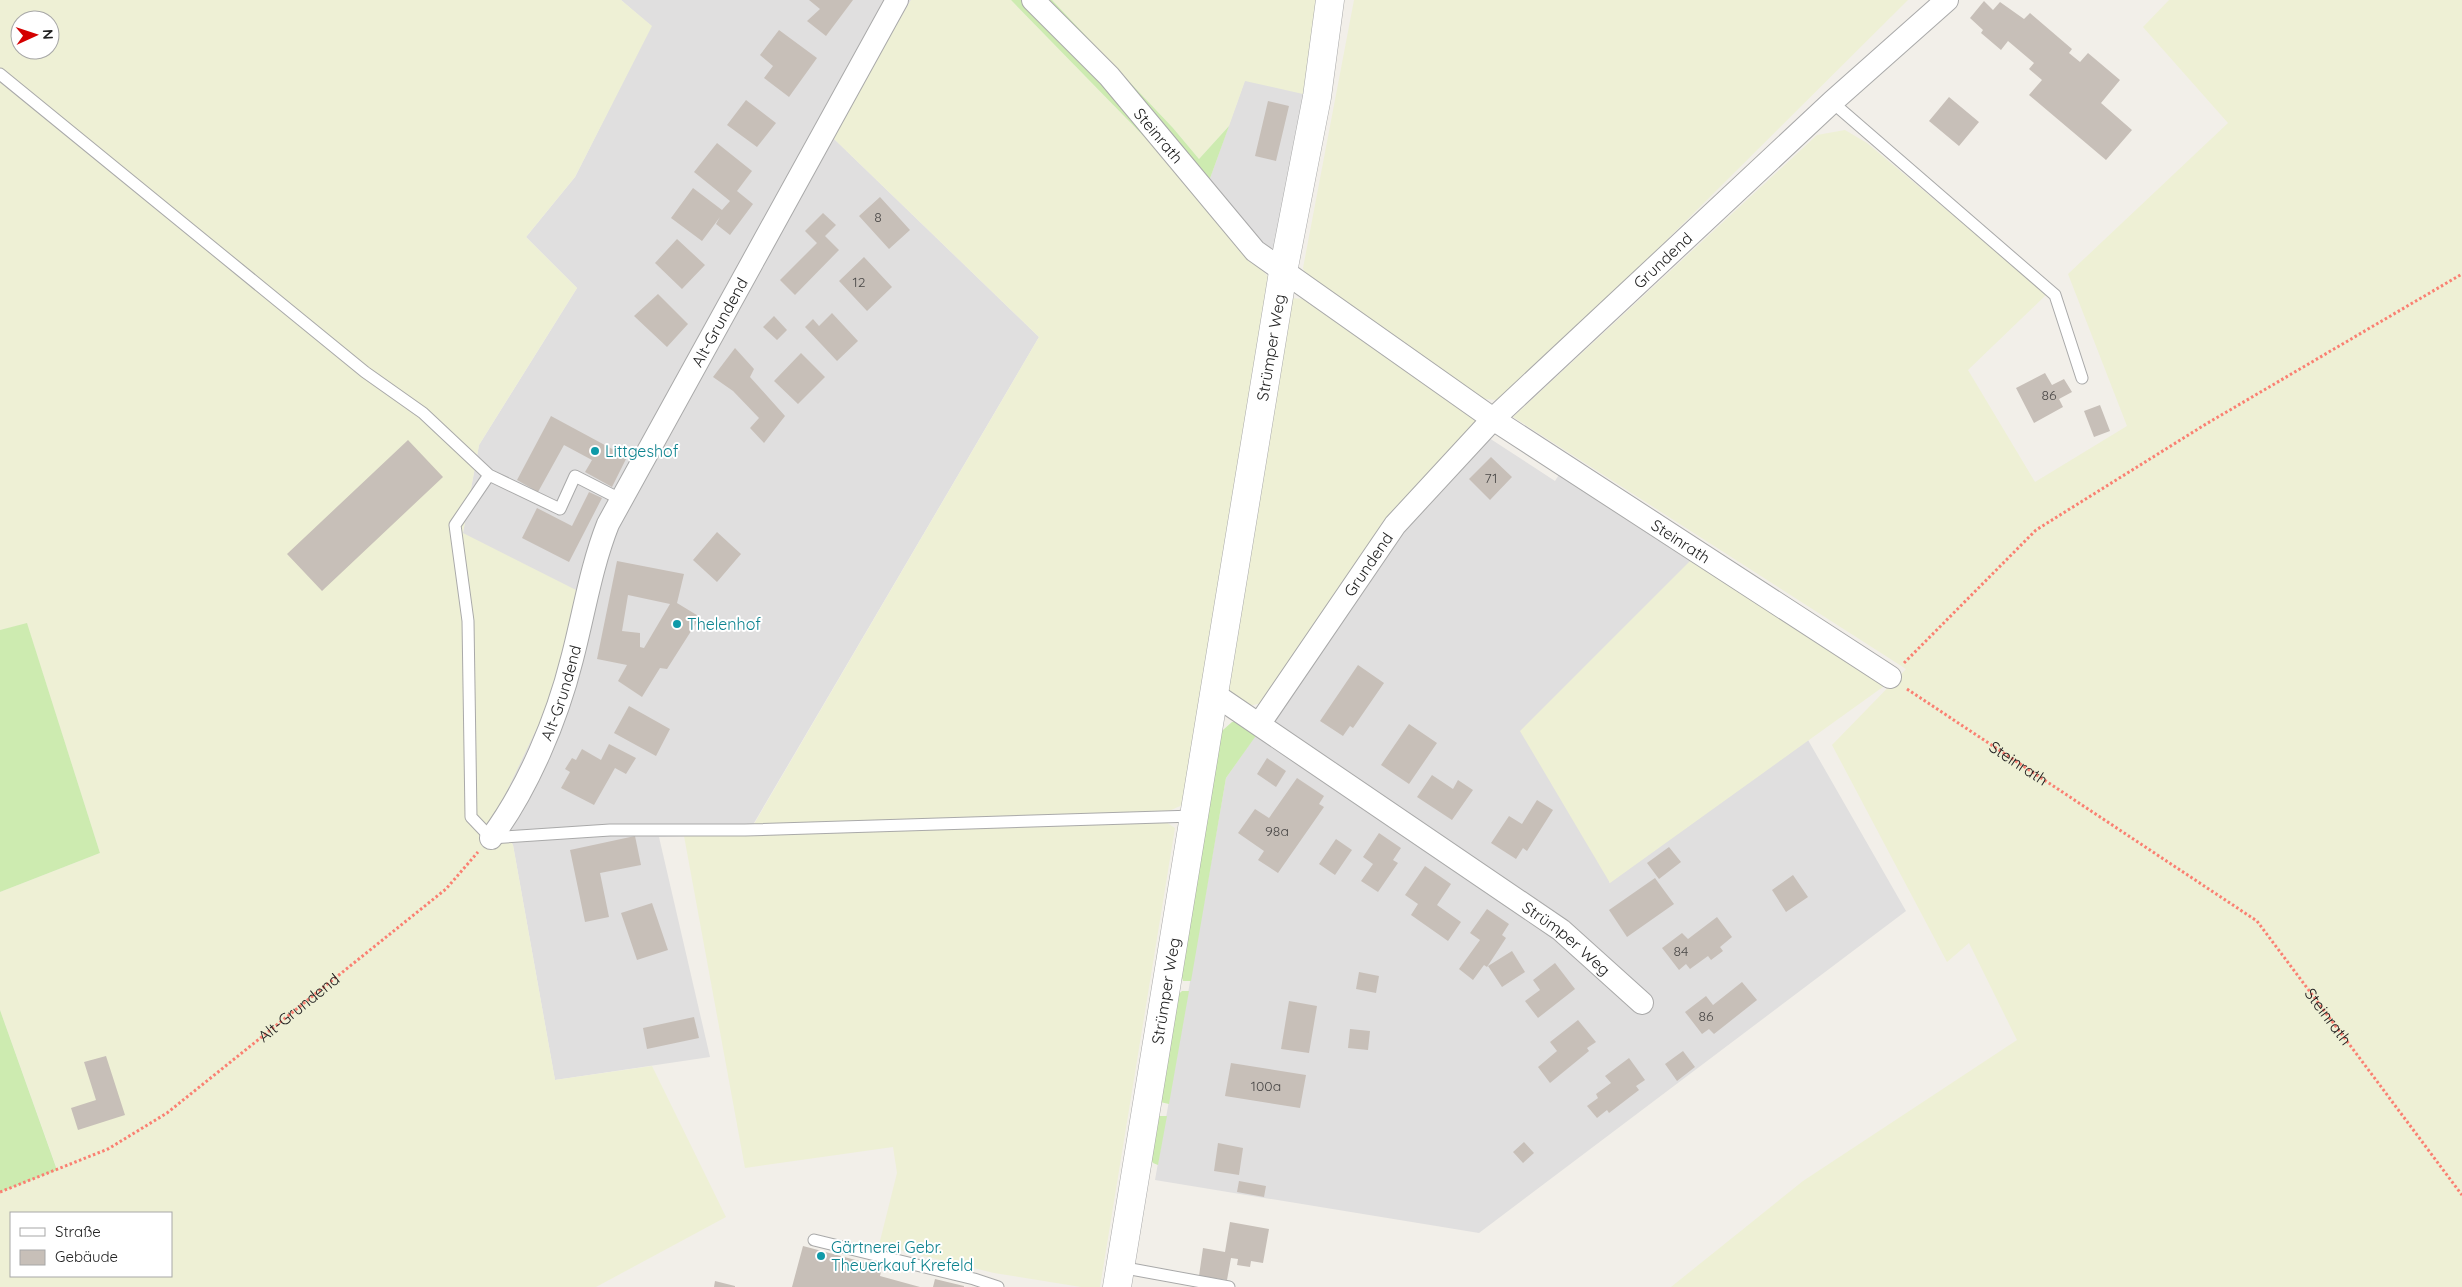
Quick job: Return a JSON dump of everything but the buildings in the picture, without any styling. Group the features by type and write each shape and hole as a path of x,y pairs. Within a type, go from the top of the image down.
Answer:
{"street":[{"name":"Alt-Grundend","path":"491,838 513,806 557,706 572,658 600,544 620,499 897,0"},
{"name":"Steinrath","path":"1033,0 1109,76 1255,251 1283,272"},
{"name":"Strümper Weg","path":"1119,1277 1283,272 1318,97 1330,0"},
{"name":"Grundend","path":"1260,723 1394,525 1493,419 1832,102 1947,0"},
{"path":"1283,272 1493,419"},
{"name":"Steinrath","path":"1493,419 1890,677"},
{"name":"Strümper Weg","path":"1214,694 1260,723 1560,930 1642,1003"}],"lane":[{"path":"0,74 365,372 423,413 488,475 560,509 574,476 620,499"},
{"path":"1832,102 2055,294 2082,378"},
{"path":"488,475 455,525 468,621 471,817 491,838 610,830 745,830 1194,816"},
{"path":"814,1240 974,1279 998,1287"},
{"path":"1119,1277 1229,1287"}],"path":[{"path":"1890,677 2036,530 2206,424 2462,274"},
{"name":"Steinrath","path":"1890,677 2257,921 2462,1195"},
{"name":"Alt-Grundend","path":"0,1192 108,1149 167,1113 446,889 491,838"}],"shaded area":[{"path":"621,0 911,0 831,136 1039,337 754,823 750,834 659,837 710,1057 555,1080 513,845 494,818 463,533 479,445 577,288 526,237 575,177 651,26"},
{"path":"1245,80 1310,95 1273,255 1208,184"},
{"path":"1486,436 1555,481 1562,470 1694,557 1609,883 1808,740 1906,911 1479,1233 1155,1180 1226,778 1399,529"}],"green space":[{"path":"0,0 621,0 652,26 575,177 526,237 577,288 479,445 463,533 578,591 558,684 494,818 513,845 555,1080 652,1066 726,1217 596,1287 0,1287 0,1192 57,1169 0,1010 0,892 100,853 27,624 0,630"},
{"path":"911,0 1011,0 1203,197 1269,278 1187,803 1169,811 754,824 1039,337 831,136"},
{"path":"1011,0 1023,0 1103,80 1203,197"},
{"path":"1043,0 1052,0 1173,128 1199,159 1229,126 1208,184"},
{"path":"1052,0 1316,0 1303,94 1245,81 1229,126 1199,159 1173,128"},
{"path":"1354,0 1908,0 1510,396 1497,400 1471,398 1311,287 1303,268"},
{"path":"2169,0 2462,0 2462,1287 1671,1287 1803,1181 2017,1040 1969,943 1947,962 1832,745 1906,669 1513,417 1817,135 1845,130 1867,143 2047,294 1968,370 2035,482 2127,426 2068,274 2228,123 2143,27"},
{"path":"1288,298 1309,299 1479,417 1479,426 1262,703 1248,706 1226,688"},
{"path":"1694,557 1887,684 1610,883 1520,731"},
{"path":"27,623 100,853 0,892 0,630"},
{"path":"1245,721 1260,730 1226,778 1191,981 1183,981 1178,966 1215,737 1232,722"},
{"path":"1166,822 1175,828 1100,1287 1081,1287 994,1273 879,1245 897,1173 893,1147 745,1168 684,836"},
{"path":"1182,991 1189,991 1169,1104 1160,1102 1174,998"},
{"path":"0,1010 57,1170 0,1192"},
{"path":"1159,1116 1167,1116 1158,1165 1153,1163 1147,1153"}],"place":[{"name":"Littgeshof","path":"595,451"},
{"name":"Thelenhof","path":"677,624"},
{"name":"Gärtnerei Gebr. Theuerkauf Krefeld","path":"821,1256"}]}
